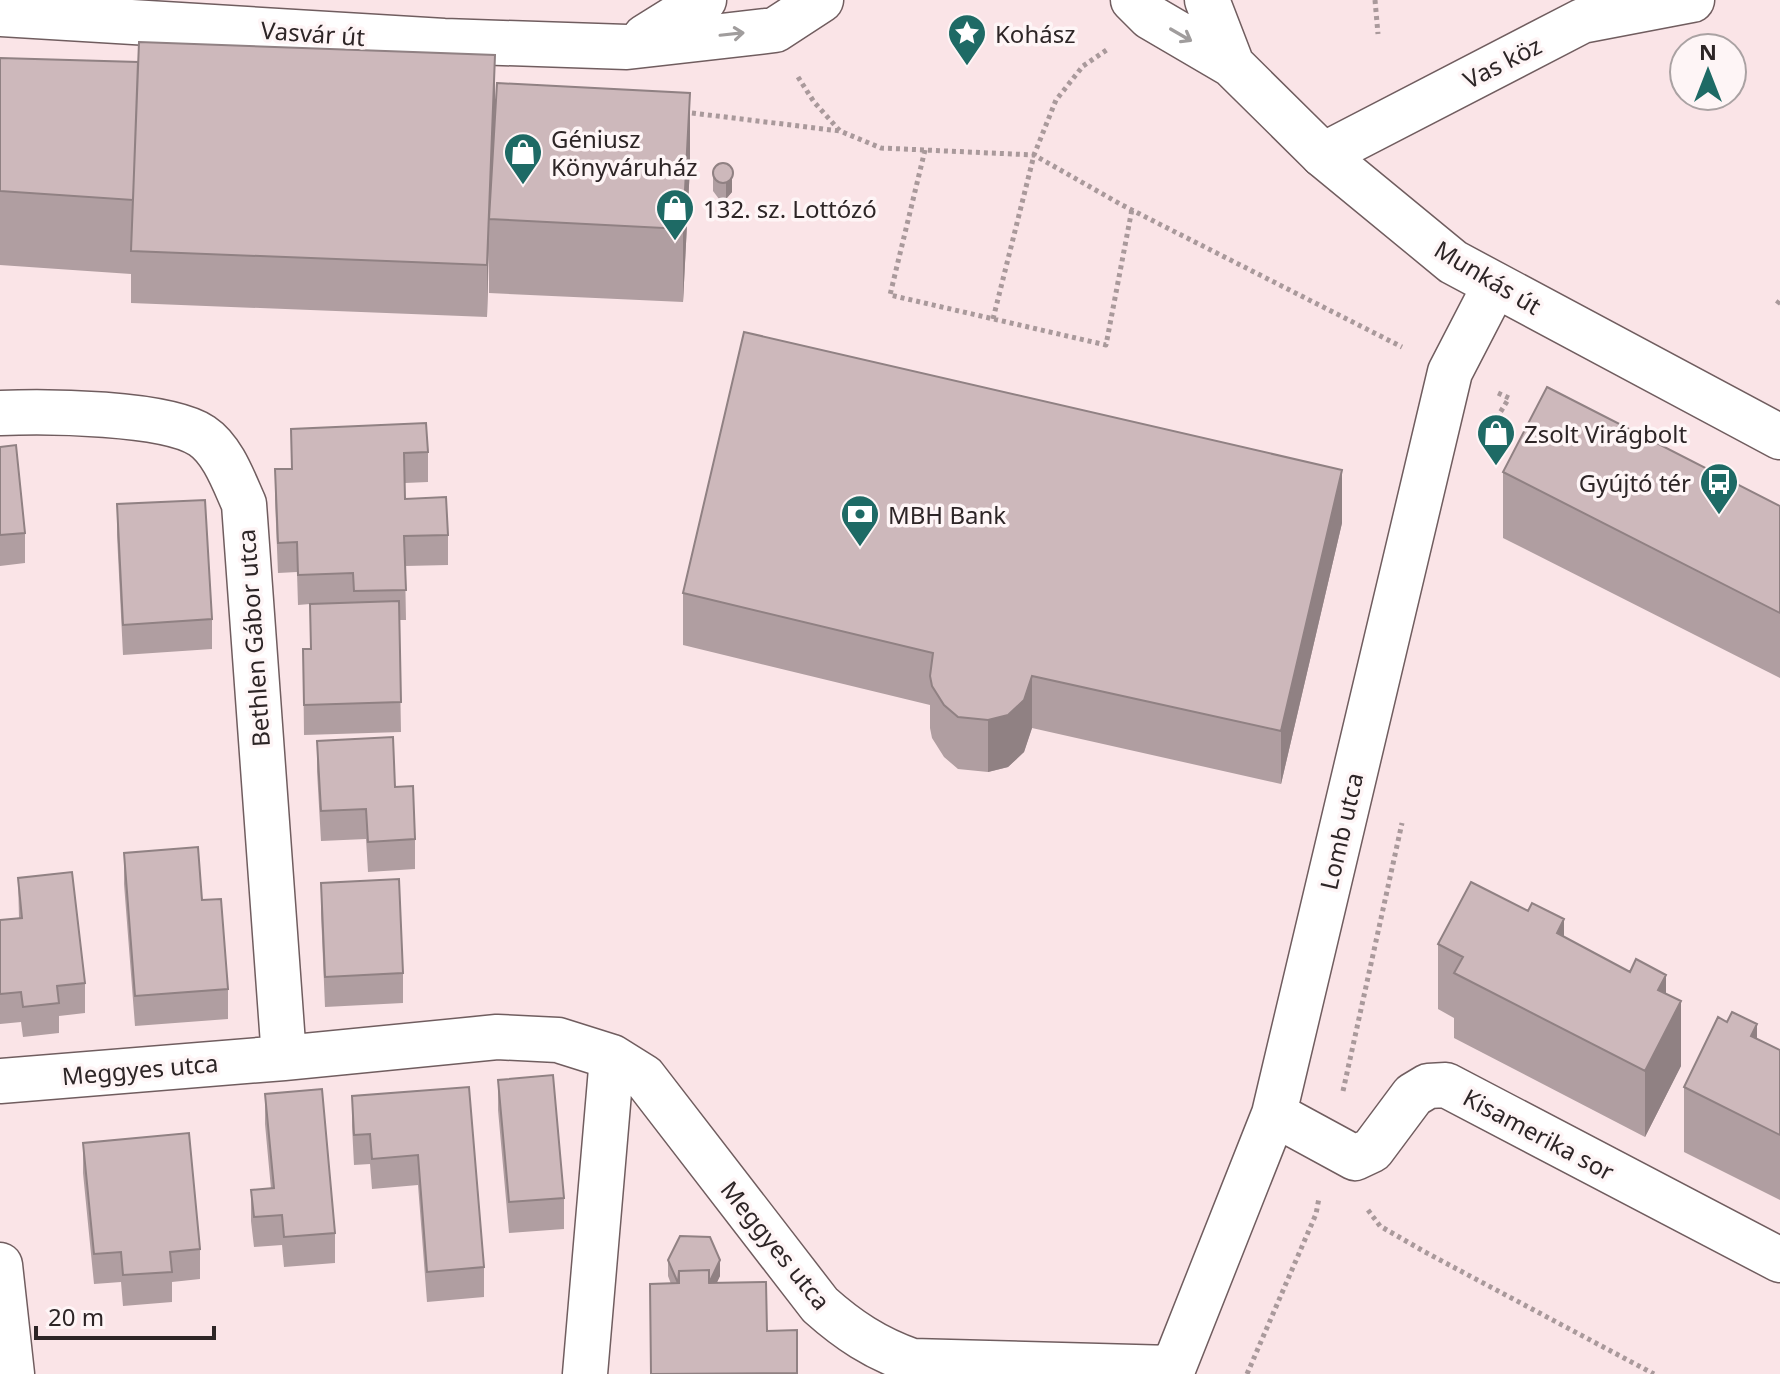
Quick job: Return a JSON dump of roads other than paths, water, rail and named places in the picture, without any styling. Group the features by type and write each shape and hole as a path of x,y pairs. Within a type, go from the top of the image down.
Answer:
{"street":[{"path":"627,47 704,0"},
{"name":"Vasvár út","path":"0,14 444,41 627,47 775,30 821,0"},
{"path":"1133,0 1150,17 1232,65"},
{"path":"1207,0 1232,65"},
{"name":"Vas köz","path":"1323,155 1582,21 1692,0"},
{"name":"Munkás út","path":"1232,65 1323,155 1453,262 1780,437"},
{"name":"Lomb utca","path":"1172,1371 1274,1114 1450,372 1495,285"},
{"name":"Bethlen Gábor utca","path":"0,413 37,411 172,422 204,437 226,466 244,504 284,1058"},
{"name":"Meggyes utca","path":"0,1081 497,1037 558,1040 612,1057 644,1077 820,1305 849,1330 882,1350 912,1361 1172,1371"},
{"path":"585,1374 612,1057"},
{"name":"Kisamerika sor","path":"1274,1114 1355,1158 1372,1150 1413,1095 1428,1086 1446,1085 1780,1260"},
{"path":"0,1265 12,1374"}],"place":[{"name":"Kohász","path":"967,67"},
{"name":"Géniusz Könyváruház","path":"523,186"},
{"name":"132. sz. Lottózó","path":"675,242"},
{"name":"Zsolt Virágbolt","path":"1496,467"},
{"name":"Gyújtó tér","path":"1719,516"},
{"name":"MBH Bank","path":"860,548"}]}
